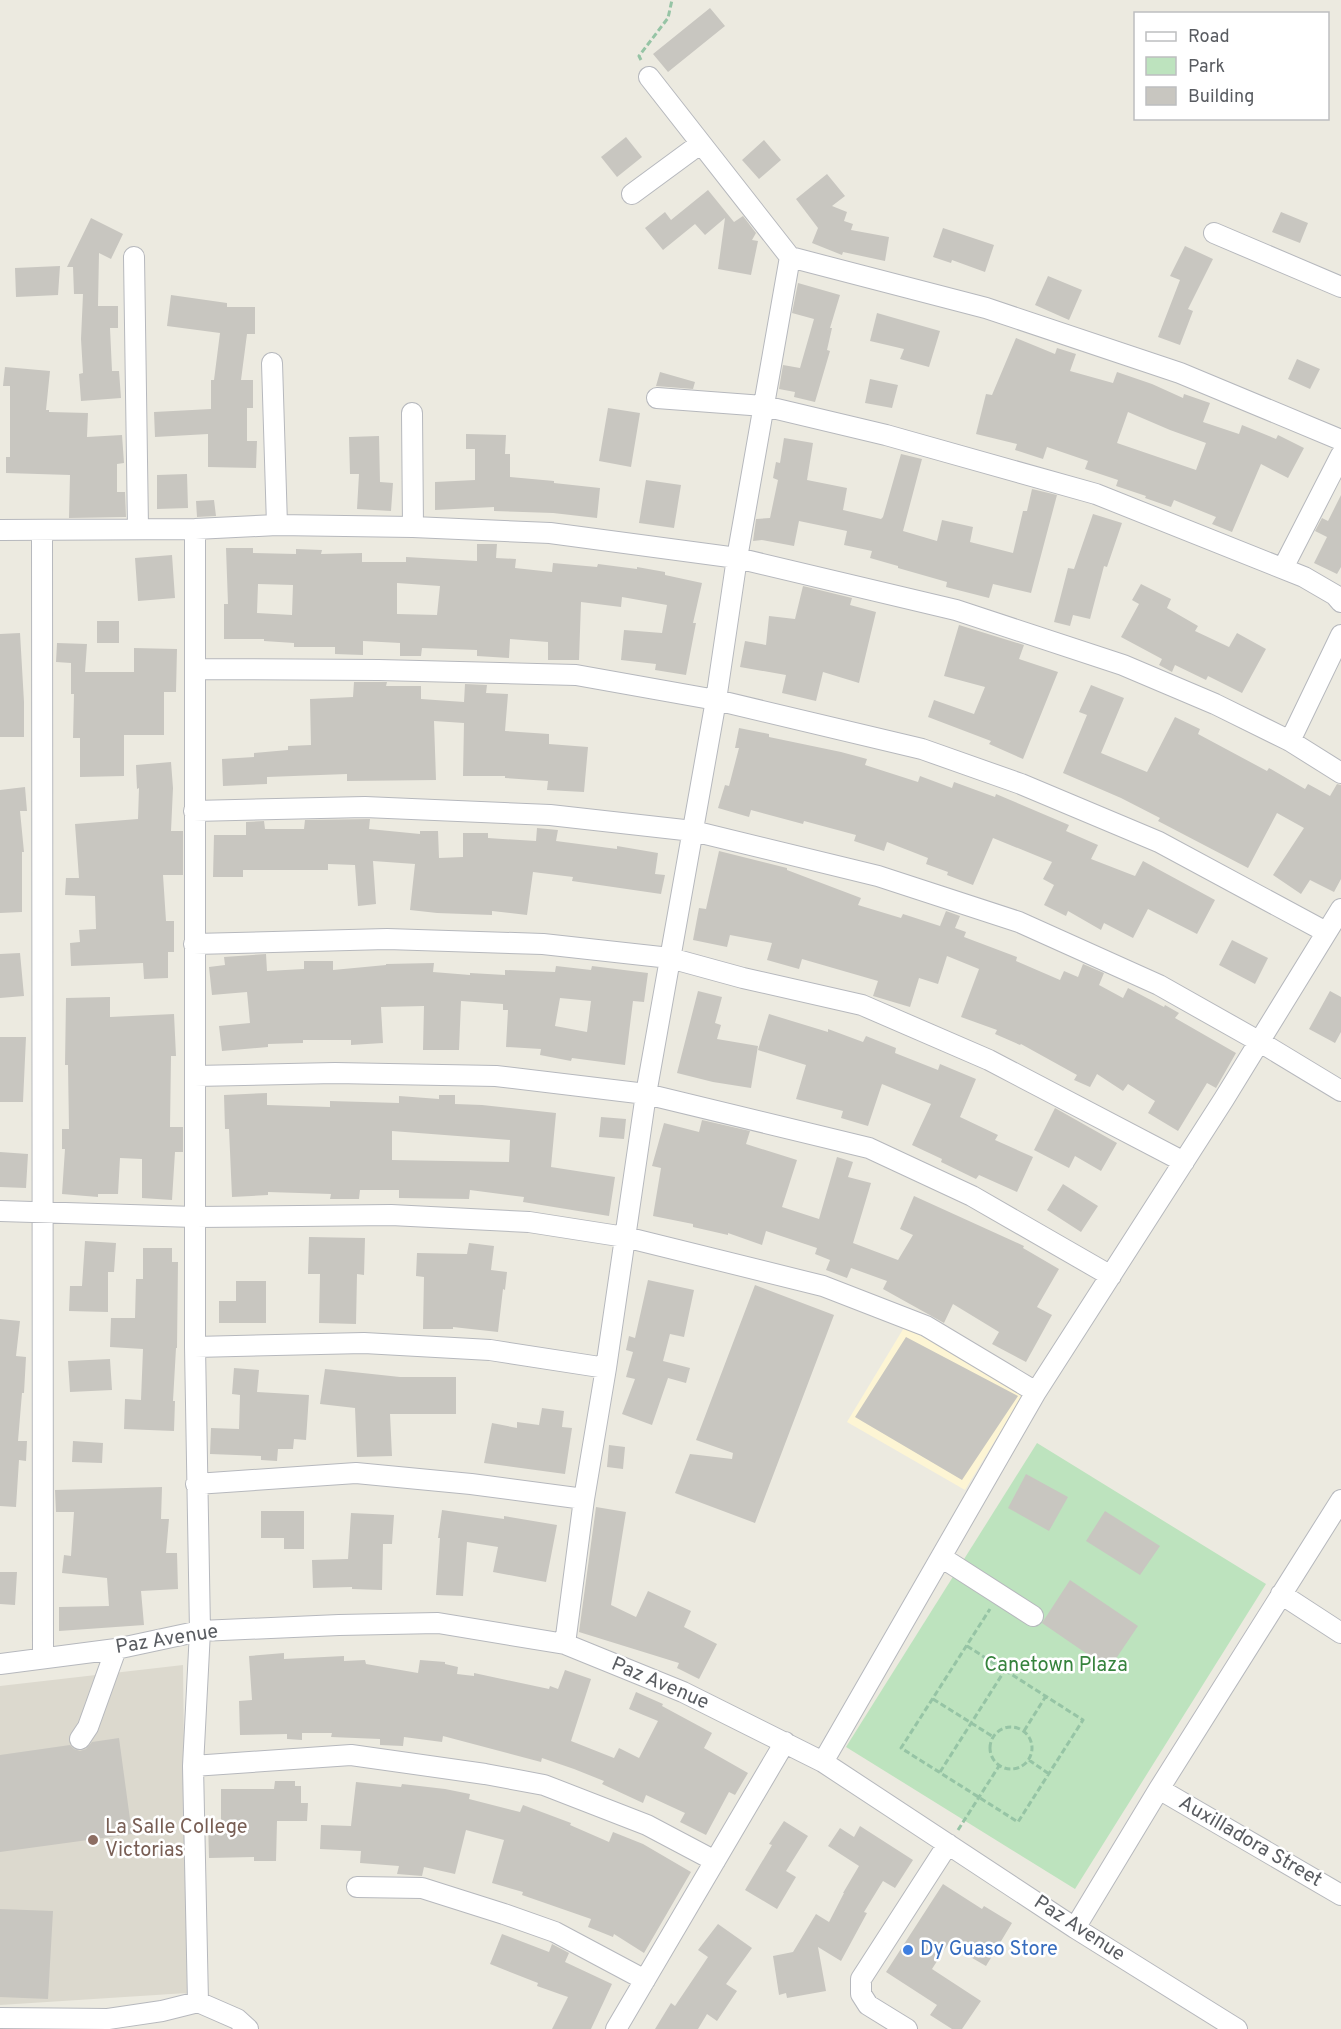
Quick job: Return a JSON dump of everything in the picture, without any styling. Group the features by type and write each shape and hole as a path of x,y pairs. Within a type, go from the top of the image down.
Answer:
{"street":[{"path":"649,77 790,257 986,308 1180,373 1341,440"},
{"path":"632,194 700,144"},
{"path":"1214,233 1341,287"},
{"path":"134,257 138,528"},
{"path":"565,1644 584,1499 606,1368 646,1095 716,700 737,558 790,257"},
{"path":"272,363 277,525"},
{"path":"657,398 764,406 886,435 1096,494 1282,568 1335,595 1341,602"},
{"path":"411,413 413,527"},
{"path":"1282,568 1341,455"},
{"path":"0,530 195,529 277,525 413,527 550,533 737,558 956,610 1123,665 1215,704 1290,741 1341,772"},
{"path":"195,529 195,1347 200,1631 193,1766 198,2002"},
{"path":"42,531 43,1657"},
{"path":"1290,741 1341,635"},
{"path":"195,669 379,670 576,675 716,700 922,749 1021,784 1159,842 1326,932"},
{"path":"194,811 388,808 550,815 693,831 878,876 1019,922 1159,985 1341,1091"},
{"path":"823,1762 1036,1392 1260,1042 1341,909"},
{"path":"194,944 387,939 543,944 670,958 743,978 862,1005 989,1060 1184,1162"},
{"path":"195,1076 334,1073 496,1076 646,1095 869,1148 972,1196 1111,1276"},
{"path":"0,1211 195,1216 392,1215 529,1222 625,1237 823,1286 926,1326 1036,1392"},
{"path":"195,1347 364,1343 490,1350 606,1368"},
{"path":"196,1484 356,1473 471,1484 584,1499"},
{"path":"1075,1928 1159,1789 1341,1500"},
{"path":"941,1557 1033,1616"},
{"path":"1281,1594 1341,1633"},
{"name":"Paz Avenue","path":"0,1664 116,1648 200,1631 339,1624 438,1623 565,1644 683,1692 823,1762 1075,1928 1237,2029"},
{"path":"80,1739 88,1727 116,1648"},
{"path":"616,2029 785,1742"},
{"path":"193,1766 351,1755 475,1772 544,1785 647,1825 687,1844 715,1861"},
{"name":"Auxilladora Street","path":"1159,1789 1341,1895"},
{"path":"907,2029 868,2006 861,1994 861,1978 948,1844"},
{"path":"357,1887 422,1888 504,1914 555,1932 645,1980"},
{"path":"0,2018 108,2019 162,2011 198,2002 237,2019 248,2029"}],"path":[{"path":"649,77 639,56 668,18 672,0"},
{"path":"967,1646 1083,1720 1018,1822 901,1748 999,1595"},
{"path":"940,1772 1005,1670"},
{"path":"1023,1731 1046,1696"},
{"path":"933,1698 992,1736"},
{"path":"1007,1727 1016,1727 1023,1731 1032,1744 1029,1760 1015,1769 999,1766 989,1752 992,1736 1007,1727"},
{"path":"1029,1760 1049,1774"},
{"path":"948,1844 999,1766"}],"shaded area":[{"path":"905,1326 1024,1393 965,1490 847,1422"},
{"name":"La Salle College Victorias","path":"183,1665 187,1993 0,2005 0,1686"}],"green space":[{"name":"Canetown Plaza","path":"1037,1443 1266,1584 1075,1889 846,1747"}],"building":[{"path":"710,8 725,26 668,72 653,54"},
{"path":"626,137 642,157 617,177 601,157"},
{"path":"764,140 781,160 759,179 742,160"},
{"path":"827,174 845,196 832,206 847,212 844,221 853,224 851,230 889,237 885,261 843,252 842,255 812,243 818,228 796,199"},
{"path":"708,190 734,222 743,216 756,233 752,240 758,241 751,275 718,269 725,218 705,235 695,224 663,250 645,228 665,212 671,220"},
{"path":"1281,212 1308,223 1300,243 1272,232"},
{"path":"91,218 123,234 111,259 99,253 98,306 118,306 118,328 110,328 112,371 119,371 121,398 81,401 79,374 83,373 81,339 83,294 74,294 73,267 67,267"},
{"path":"943,228 994,245 985,272 952,260 951,263 933,257"},
{"path":"1185,246 1213,259 1188,309 1193,311 1180,345 1158,337 1180,280 1170,276"},
{"path":"60,266 58,295 16,297 15,268"},
{"path":"1048,276 1082,290 1069,320 1035,305"},
{"path":"798,283 840,295 830,328 832,328 827,350 830,351 815,402 794,397 795,392 779,389 783,365 800,368 814,319 792,313"},
{"path":"171,295 227,303 227,307 255,307 255,334 247,334 241,380 253,380 253,408 247,408 247,441 257,441 256,468 208,467 208,434 155,437 154,412 211,409 211,380 214,380 220,333 167,326"},
{"path":"877,313 940,331 929,367 900,359 904,349 870,341"},
{"path":"1016,338 1055,354 1057,348 1076,354 1070,371 1113,383 1117,372 1183,398 1184,394 1210,403 1203,422 1239,434 1242,425 1276,439 1278,435 1304,448 1288,478 1261,464 1232,532 1212,524 1216,517 1174,500 1171,507 1116,486 1118,480 1085,469 1088,461 1047,447 1043,459 1015,450 1017,444 976,434 986,394 992,395","holes":["1128,412 1206,443 1196,470 1117,443"]},
{"path":"1297,359 1320,369 1310,389 1288,379"},
{"path":"5,367 50,371 46,410 88,413 87,437 122,435 124,463 117,464 117,492 125,492 126,517 69,518 70,475 6,473 6,457 10,457 10,386 3,386"},
{"path":"660,372 695,382 693,389 656,386"},
{"path":"870,379 898,385 892,408 865,403"},
{"path":"608,408 640,413 631,467 599,461"},
{"path":"466,434 506,435 505,454 510,454 510,477 600,488 597,518 553,513 494,511 494,507 435,510 435,482 475,480 475,449 466,449"},
{"path":"379,436 380,482 393,483 391,511 357,509 359,474 350,474 349,437"},
{"path":"784,438 813,443 807,480 847,488 843,510 881,519 901,454 922,459 903,531 937,541 942,520 973,527 970,542 1013,553 1023,511 1027,511 1032,489 1057,495 1031,593 993,584 989,598 946,587 947,582 870,558 872,551 844,545 847,531 799,521 794,546 762,540 753,541 756,519 770,518 778,480 773,478 776,462 780,463"},
{"path":"187,474 188,508 157,509 157,475"},
{"path":"646,480 681,485 674,528 639,523"},
{"path":"1341,495 1341,567 1337,574 1314,563 1327,537 1315,531 1322,518 1328,521"},
{"path":"214,500 216,516 197,517 196,501"},
{"path":"1093,514 1122,523 1107,567 1104,566 1090,619 1073,615 1070,626 1054,622 1068,568 1074,569"},
{"path":"477,544 497,544 496,558 516,559 515,568 552,572 553,563 597,567 598,564 637,569 637,567 665,572 665,575 702,583 693,623 696,623 686,675 655,670 656,664 621,660 624,630 662,633 667,605 622,597 621,607 581,602 579,660 548,660 548,642 510,639 509,658 477,656 477,650 422,648 421,656 400,656 400,643 363,641 363,655 335,654 335,647 294,647 294,643 264,641 264,639 224,639 224,604 228,604 226,548 253,548 253,553 296,554 296,549 322,550 321,554 362,553 362,562 406,562 406,557 477,561","holes":["397,583 440,586 437,615 397,614","258,584 293,585 292,615 257,613"]},
{"path":"172,555 175,598 138,601 135,558"},
{"path":"1141,584 1171,599 1167,608 1198,626 1195,631 1229,647 1237,633 1266,649 1242,693 1208,676 1206,680 1175,665 1172,672 1159,665 1162,659 1121,637 1139,604 1132,600"},
{"path":"803,586 852,598 850,605 876,612 859,683 823,672 816,701 782,693 786,675 740,667 745,641 766,645 769,616 795,619"},
{"path":"97,621 119,621 119,643 97,643"},
{"path":"959,625 1024,645 1019,659 1058,672 1023,759 989,744 991,741 928,717 934,700 974,714 985,687 944,676"},
{"path":"20,633 24,737 0,737 0,634"},
{"path":"57,643 87,644 85,672 134,672 134,648 177,649 176,692 164,692 164,735 124,735 124,776 80,777 80,738 73,738 74,694 71,694 71,663 56,662"},
{"path":"354,682 387,682 386,686 421,686 421,699 464,702 465,684 487,685 486,693 508,694 505,731 549,734 549,744 588,747 584,792 547,790 548,781 505,778 505,776 463,776 464,723 434,721 436,780 347,781 347,774 267,777 267,784 223,786 222,759 254,757 254,753 288,750 288,746 311,745 310,699 353,697"},
{"path":"1091,685 1124,698 1101,753 1147,772 1175,717 1200,729 1198,734 1267,771 1269,768 1305,789 1308,784 1330,796 1337,784 1341,785 1341,879 1334,892 1310,880 1301,894 1273,875 1304,828 1277,813 1248,868 1158,821 1160,818 1063,773 1087,715 1079,712"},
{"path":"739,728 867,759 865,765 918,782 920,776 952,788 954,782 995,797 996,794 1069,825 1066,831 1098,845 1091,859 1135,876 1143,861 1215,900 1197,934 1148,909 1133,938 1104,923 1101,930 1068,911 1066,916 1044,905 1054,885 1043,879 1052,862 993,838 973,885 926,864 928,858 887,842 884,851 854,841 856,835 804,821 803,824 751,810 749,817 718,808 725,785 729,786 739,748 735,748"},
{"path":"171,762 173,788 171,831 183,831 183,875 163,875 166,921 174,921 174,952 168,952 168,978 144,979 143,963 71,966 70,943 80,942 79,930 96,929 95,896 65,895 66,878 79,878 75,824 138,819 139,788 137,789 136,765"},
{"path":"25,787 27,811 20,811 24,852 22,852 22,912 0,913 0,790"},
{"path":"370,819 369,829 420,834 420,831 438,831 439,858 463,857 463,833 488,833 488,838 536,841 537,828 558,830 556,841 617,849 617,846 658,853 655,874 665,875 661,894 572,881 573,877 533,872 527,915 492,911 492,915 437,913 410,910 415,864 373,861 376,904 358,906 355,865 328,864 328,870 243,870 243,877 213,877 214,835 246,835 246,822 264,821 265,829 304,829 305,820"},
{"path":"719,851 787,868 787,870 861,898 858,905 901,918 903,914 940,926 946,911 960,916 955,928 966,932 964,937 1017,957 1016,961 1060,980 1064,971 1078,977 1083,964 1104,973 1099,985 1123,998 1128,988 1164,1007 1165,1005 1179,1013 1175,1018 1236,1053 1216,1088 1207,1083 1178,1131 1148,1113 1155,1101 1128,1084 1123,1091 1097,1074 1090,1087 1074,1080 1077,1075 1021,1044 995,1034 997,1030 961,1017 979,969 947,956 938,984 919,978 910,1007 873,996 878,981 802,959 799,969 767,960 772,943 730,935 727,947 693,940 699,908 706,909"},
{"path":"1232,940 1268,958 1255,984 1219,965"},
{"path":"20,953 24,996 0,998 0,954"},
{"path":"266,954 267,971 304,969 304,961 333,961 333,970 386,964 434,963 433,972 470,975 470,973 505,975 505,970 555,972 556,966 591,970 592,966 648,973 644,1002 633,1001 625,1065 572,1058 571,1061 540,1055 541,1049 506,1047 508,1010 503,1010 503,1004 461,1001 459,1050 423,1050 424,1006 381,1007 383,1043 351,1045 351,1040 303,1040 303,1043 268,1044 268,1047 222,1051 219,1026 250,1023 247,992 212,995 209,967 225,965 224,957","holes":["560,998 591,1001 587,1032 555,1026"]},
{"path":"698,991 722,997 715,1023 721,1025 717,1039 758,1046 751,1088 677,1073"},
{"path":"1330,991 1341,997 1341,1032 1335,1043 1309,1029"},
{"path":"110,997 110,1017 174,1014 176,1056 171,1056 170,1127 183,1127 183,1152 175,1152 172,1200 142,1198 142,1159 120,1158 118,1194 98,1194 98,1197 62,1194 65,1149 62,1149 62,1129 69,1129 68,1065 65,1065 66,998"},
{"path":"769,1014 828,1032 828,1029 863,1042 866,1036 896,1048 895,1053 938,1070 940,1064 976,1079 960,1117 998,1135 995,1140 1033,1157 1017,1192 979,1175 976,1179 912,1145 931,1104 882,1084 868,1126 841,1118 843,1111 796,1099 806,1065 758,1050"},
{"path":"0,1037 26,1037 23,1102 0,1102"},
{"path":"267,1093 267,1105 330,1107 330,1101 399,1103 399,1096 439,1099 439,1095 455,1095 455,1104 556,1113 551,1167 615,1177 609,1216 523,1202 524,1197 470,1190 469,1199 399,1198 399,1190 360,1190 359,1199 330,1199 331,1194 268,1192 268,1195 232,1197 229,1129 225,1129 224,1095","holes":["392,1131 510,1140 509,1162 392,1160"]},
{"path":"1055,1108 1117,1143 1101,1171 1075,1156 1069,1168 1034,1150"},
{"path":"601,1117 626,1119 624,1139 599,1137"},
{"path":"702,1120 750,1131 746,1144 797,1160 782,1207 819,1219 837,1157 853,1162 848,1177 871,1183 853,1243 898,1260 913,1235 900,1229 914,1196 1024,1246 1023,1248 1059,1269 1037,1307 1052,1315 1026,1362 992,1344 999,1332 953,1304 944,1323 883,1289 887,1281 851,1268 847,1278 826,1270 830,1260 815,1254 817,1248 766,1231 762,1245 728,1233 728,1235 693,1227 693,1224 653,1216 661,1168 652,1166 664,1123 699,1132"},
{"path":"0,1152 28,1154 26,1188 0,1187"},
{"path":"1063,1184 1098,1206 1081,1232 1047,1210"},
{"path":"309,1237 365,1238 364,1275 357,1274 356,1324 319,1323 320,1274 308,1274"},
{"path":"85,1241 116,1243 114,1272 108,1272 108,1312 69,1311 70,1286 82,1286"},
{"path":"469,1243 494,1246 491,1270 507,1272 498,1332 453,1327 453,1329 423,1329 424,1277 416,1276 417,1253 467,1254"},
{"path":"143,1248 172,1248 172,1262 178,1262 174,1431 124,1429 125,1399 141,1400 143,1349 110,1347 111,1318 135,1318 136,1279 143,1279"},
{"path":"648,1280 694,1290 684,1337 670,1334 663,1361 690,1368 686,1383 668,1378 652,1425 622,1414 635,1379 626,1377 633,1352 626,1350 629,1336 635,1338"},
{"path":"236,1281 266,1281 266,1323 219,1323 219,1301 236,1301"},
{"path":"755,1285 834,1315 755,1523 675,1493 690,1454 732,1459 733,1453 696,1440"},
{"path":"0,1319 20,1321 16,1356 26,1357 18,1441 27,1441 26,1461 19,1460 16,1507 0,1506"},
{"path":"906,1337 1018,1396 962,1480 855,1417"},
{"path":"110,1359 112,1390 70,1392 68,1361"},
{"path":"234,1368 259,1370 257,1392 309,1395 306,1440 294,1439 293,1449 278,1449 277,1461 261,1460 261,1456 210,1454 211,1428 239,1429 240,1395 232,1394"},
{"path":"325,1369 400,1377 456,1377 456,1414 390,1414 392,1456 357,1457 355,1408 320,1404"},
{"path":"542,1408 564,1411 562,1427 572,1428 565,1474 484,1463 492,1423 517,1428 517,1422 539,1425"},
{"path":"73,1441 103,1443 102,1463 72,1462"},
{"path":"609,1445 625,1447 623,1469 607,1467"},
{"path":"1026,1474 1068,1497 1049,1531 1008,1508"},
{"path":"162,1487 161,1519 169,1519 166,1553 177,1553 178,1589 141,1591 144,1625 59,1631 59,1607 109,1606 107,1578 62,1573 64,1555 71,1556 74,1512 56,1512 55,1490"},
{"path":"596,1507 626,1512 611,1605 636,1617 648,1591 691,1611 684,1627 717,1644 699,1679 677,1668 679,1663 579,1632"},
{"path":"442,1510 504,1519 504,1516 557,1525 546,1582 493,1572 498,1547 467,1542 463,1596 436,1595 440,1538 438,1538"},
{"path":"261,1511 304,1511 304,1549 284,1549 284,1538 261,1538"},
{"path":"1105,1511 1160,1546 1140,1575 1086,1541"},
{"path":"351,1513 394,1515 392,1544 383,1544 382,1590 352,1589 352,1587 313,1588 312,1560 348,1559"},
{"path":"0,1572 17,1572 15,1605 0,1604"},
{"path":"1070,1580 1138,1626 1109,1669 1042,1623"},
{"path":"284,1653 284,1659 344,1656 344,1661 365,1660 366,1664 418,1673 420,1660 445,1662 445,1664 458,1667 457,1674 474,1676 474,1673 549,1689 550,1686 558,1689 565,1670 591,1679 571,1741 614,1758 619,1748 639,1758 658,1721 629,1709 636,1692 663,1704 662,1706 712,1733 704,1748 748,1773 735,1795 729,1792 706,1835 680,1822 685,1813 646,1795 643,1803 602,1784 604,1781 542,1758 541,1762 443,1736 442,1742 404,1737 403,1746 380,1745 380,1739 331,1737 332,1733 302,1733 302,1740 287,1739 287,1734 240,1735 239,1701 252,1700 249,1656"},
{"path":"119,1738 132,1834 0,1852 0,1755 70,1745 80,1751 86,1749 92,1742"},
{"path":"275,1781 295,1781 295,1786 301,1786 301,1803 308,1803 307,1821 277,1821 276,1861 254,1861 254,1857 209,1858 208,1821 221,1820 221,1789 274,1789"},
{"path":"356,1782 445,1789 470,1794 469,1799 520,1812 523,1805 571,1823 570,1825 609,1842 613,1832 643,1844 691,1872 644,1953 614,1934 613,1937 588,1927 591,1919 522,1895 523,1892 492,1883 504,1840 466,1830 455,1874 424,1867 422,1876 397,1874 399,1866 360,1863 361,1851 320,1849 321,1825 351,1826"},
{"path":"784,1821 808,1836 786,1871 796,1877 777,1909 745,1890"},
{"path":"860,1826 913,1860 895,1888 883,1881 864,1912 867,1913 841,1961 818,1947 826,1991 787,1998 786,1993 779,1995 773,1956 793,1952 816,1914 829,1922 859,1866 828,1846 840,1828 854,1837"},
{"path":"943,1884 982,1909 984,1906 1012,1923 986,1966 948,1944 932,1969 981,2001 962,2029 952,2029 930,2015 937,2005 886,1972"},
{"path":"0,1909 53,1911 48,1999 0,1997"},
{"path":"718,1924 752,1948 726,1984 737,1991 717,2021 707,2014 698,2029 655,2029 671,2003 675,2006 708,1957 698,1950"},
{"path":"502,1934 549,1952 552,1944 569,1953 565,1962 612,1984 591,2029 552,2029 568,1997 537,1986 538,1983 490,1964"}],"place":[{"name":"La Salle College Victorias","path":"93,1840"},
{"name":"Dy Guaso Store","path":"908,1950"}]}
